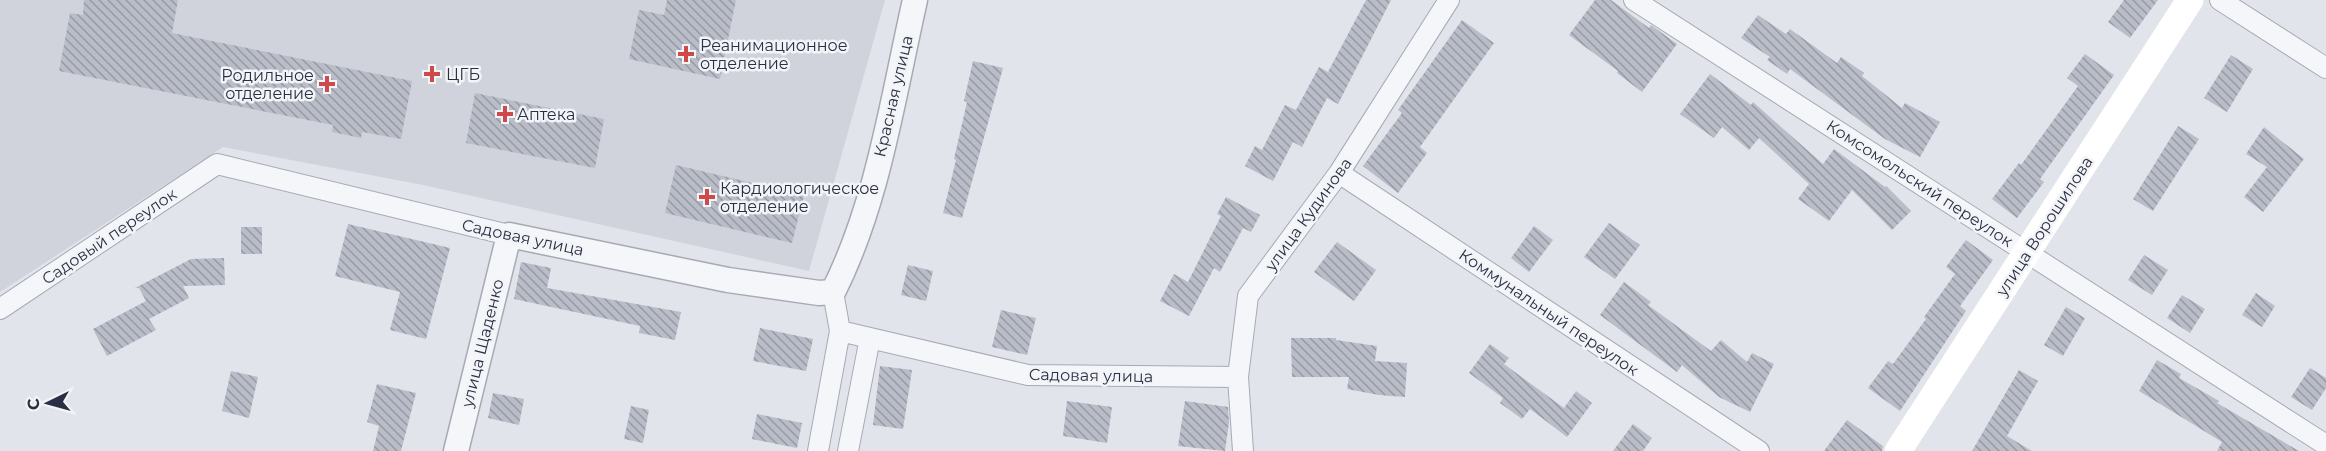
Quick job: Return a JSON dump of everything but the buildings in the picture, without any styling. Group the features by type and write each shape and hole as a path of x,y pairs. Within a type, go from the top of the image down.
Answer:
{"main road":[{"name":"улица Ворошилова","path":"1898,451 2190,0"}],"street":[{"name":"Красная улица","path":"833,292 855,244 861,223 885,132 915,0"},
{"name":"улица Кудинова","path":"1243,451 1238,377 1248,297 1339,173 1449,0"},
{"name":"Комсомольский переулок","path":"1634,0 2326,445"},
{"path":"2220,0 2326,68"},
{"name":"Садовая улица","path":"217,164 508,235 728,280 799,291 833,292"},
{"name":"Садовый переулок","path":"0,309 217,164"},
{"name":"Коммунальный переулок","path":"1339,173 1759,451"},
{"name":"улица Щаденко","path":"456,451 508,235"},
{"path":"818,451 840,331 833,292"},
{"name":"Садовая улица","path":"840,331 1028,375 1238,377"},
{"path":"848,451 870,338"}],"shaded area":[{"name":"ЦГБ","path":"0,0 885,0 809,271 423,185 223,147 0,292"}],"place":[{"name":"Реанимационное отделение","path":"686,54"},
{"name":"ЦГБ","path":"432,74"},
{"name":"Родильное отделение","path":"327,84"},
{"name":"Аптека","path":"505,114"},
{"name":"Кардиологическое отделение","path":"707,197"}]}
